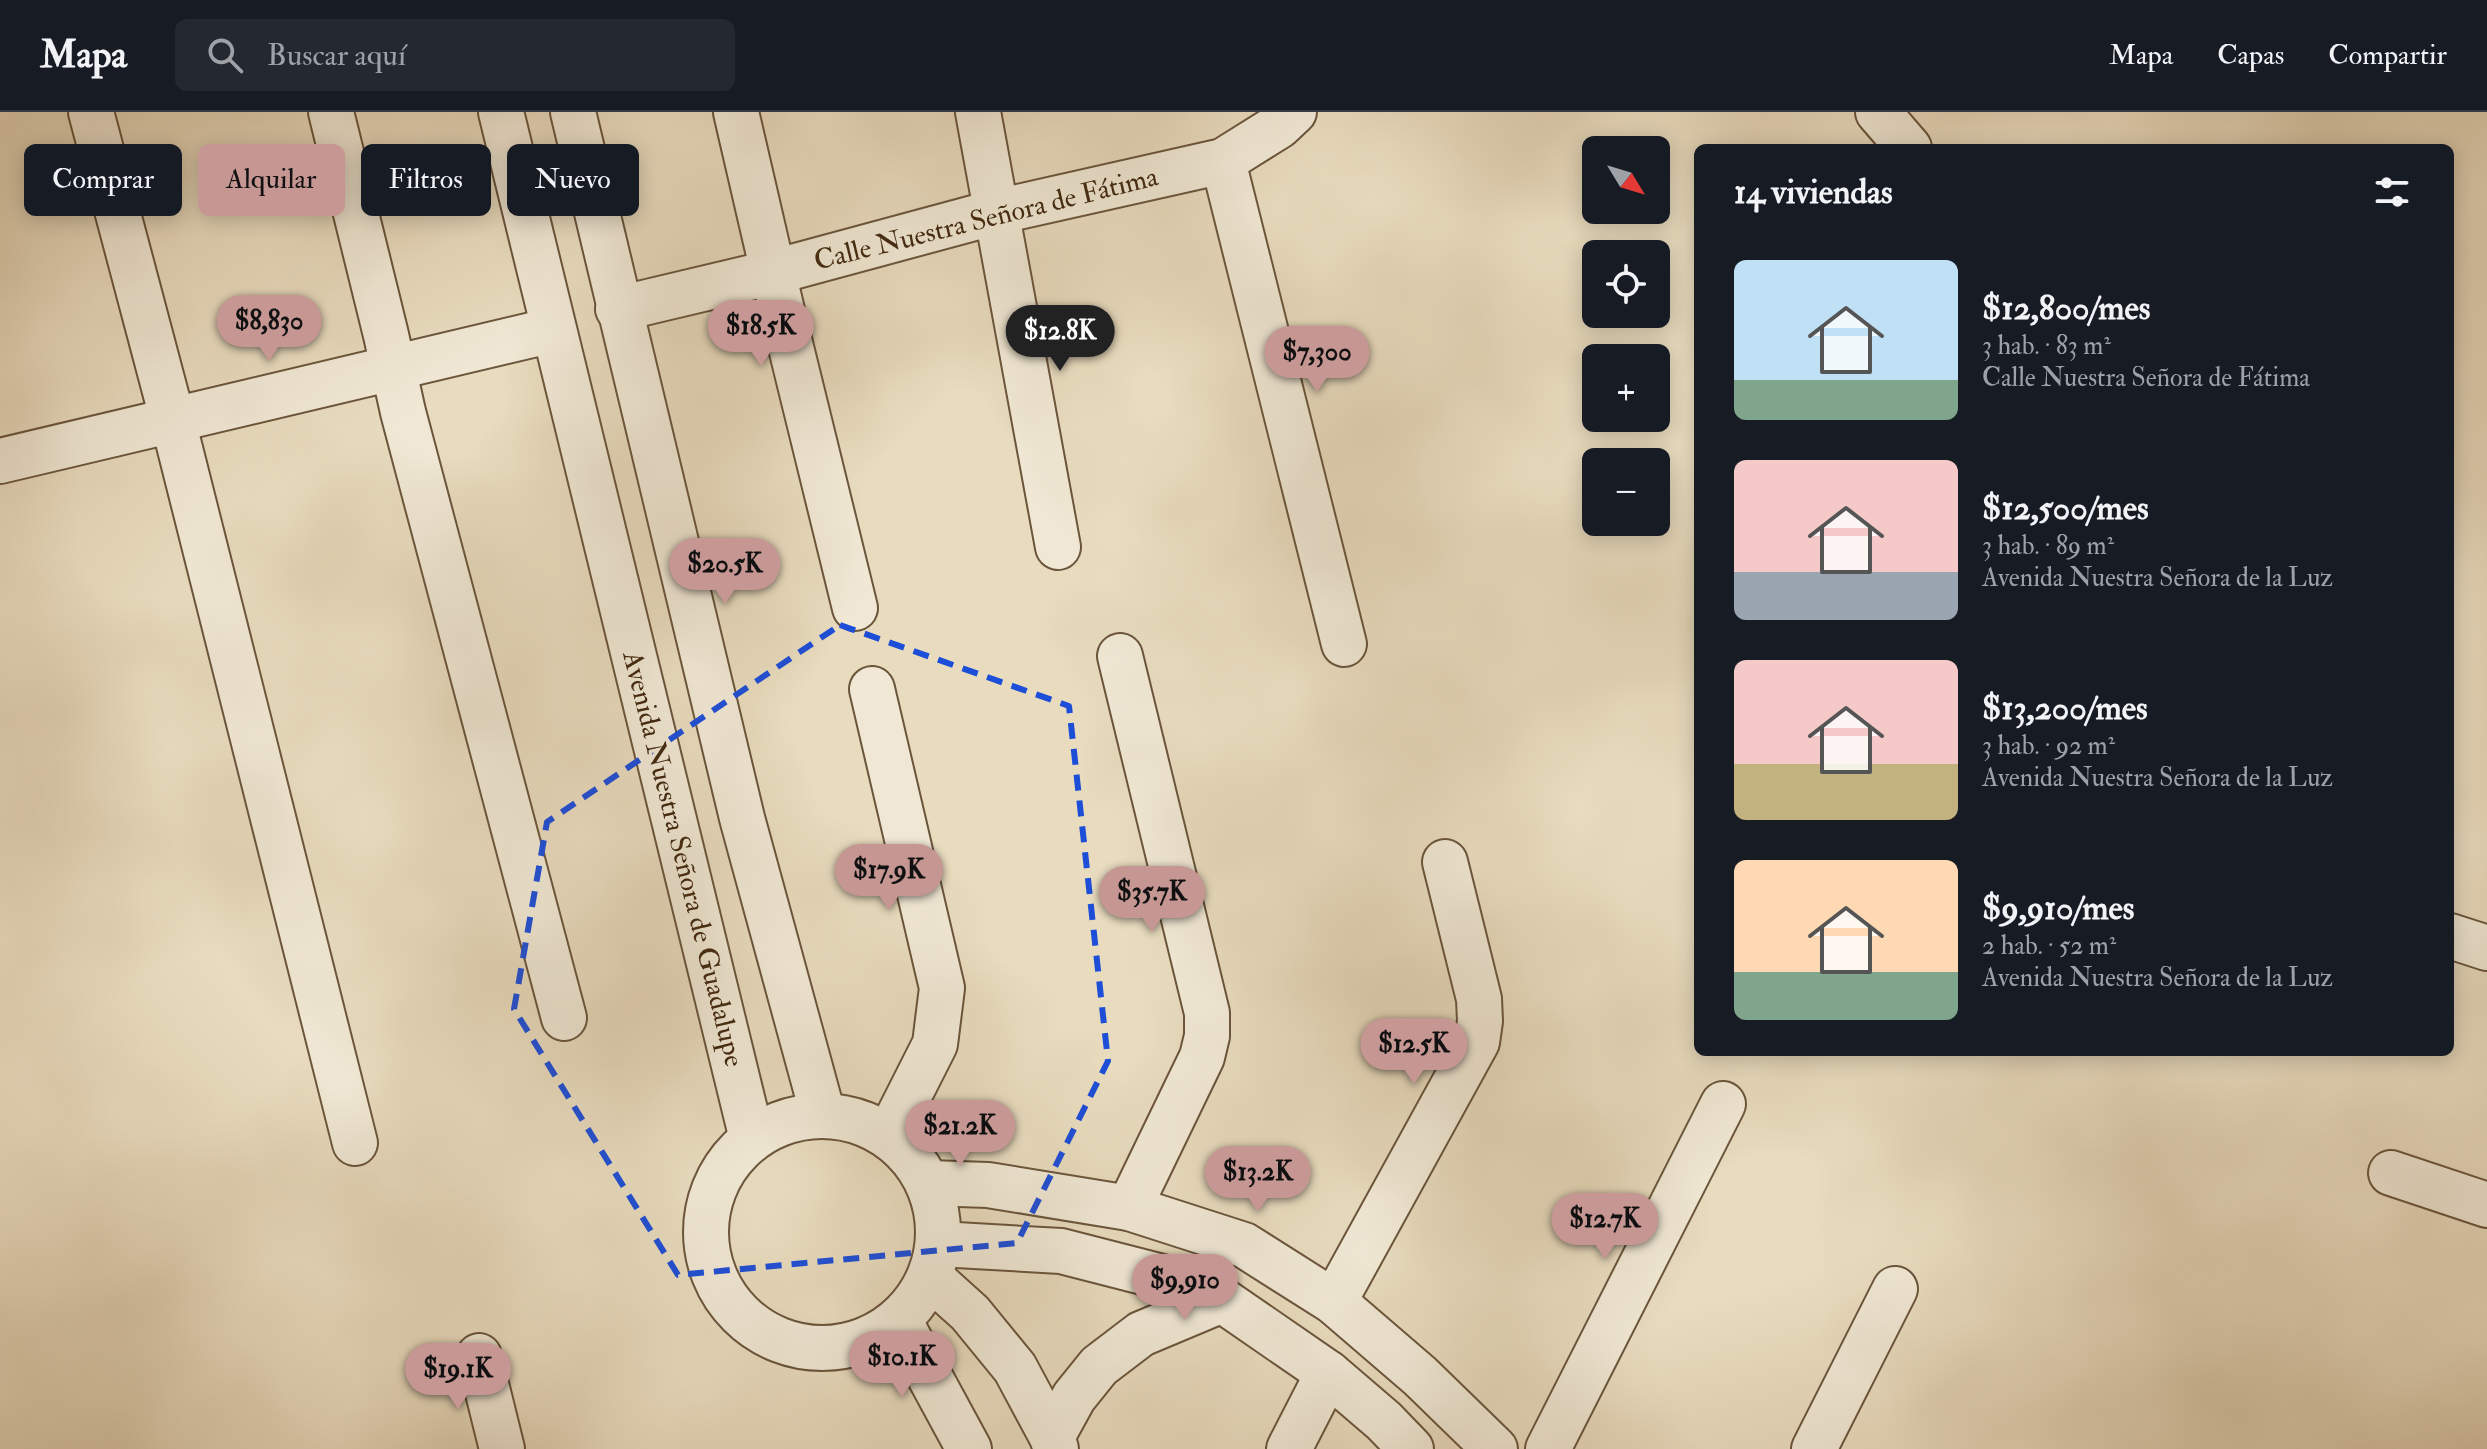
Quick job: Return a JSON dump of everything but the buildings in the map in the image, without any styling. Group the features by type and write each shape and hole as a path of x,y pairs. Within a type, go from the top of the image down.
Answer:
{"street":[{"path":"91,112 173,421 355,1143"},
{"path":"331,112 403,412 564,1018"},
{"name":"Avenida Nuestra Señora de Guadalupe","path":"501,112 752,1139"},
{"path":"573,112 742,818 823,1115"},
{"path":"736,112 855,608"},
{"path":"978,112 1058,547"},
{"name":"Calle Nuestra Señora de Fátima","path":"618,309 774,272 996,212 1223,161 1279,126 1294,112"},
{"path":"1878,112 1906,144"},
{"path":"1223,161 1344,644"},
{"path":"0,461 553,330"},
{"path":"1120,656 1207,1013 1202,1057 1129,1208"},
{"path":"872,689 942,988 935,1044 889,1135"},
{"path":"1334,1302 1477,1042 1479,999 1445,862"},
{"path":"2454,937 2487,948"},
{"path":"1548,1449 1723,1104"},
{"path":"823,1115 857,1120 889,1135 912,1156 929,1183 938,1213 935,1261 899,1320 876,1334 849,1344 818,1348 769,1338 737,1315 715,1282 705,1243 708,1204 725,1168 752,1139 785,1121 823,1115"},
{"path":"2391,1173 2487,1205"},
{"path":"929,1183 988,1185 1129,1208 1244,1245 1334,1302 1420,1376 1495,1449"},
{"path":"935,1261 1061,1251 1174,1280 1222,1300 1328,1373 1384,1421 1411,1449"},
{"path":"935,1261 970,1313 1015,1368 1054,1443"},
{"path":"1814,1449 1895,1289"},
{"path":"1054,1443 1074,1397 1099,1366 1141,1334 1222,1300"},
{"path":"899,1320 969,1449"},
{"path":"479,1356 502,1449"},
{"path":"1289,1449 1328,1373"}],"highlighted area":[{"path":"840,625 1069,706 1108,1061 1017,1243 678,1275 514,1009 547,822"}]}
